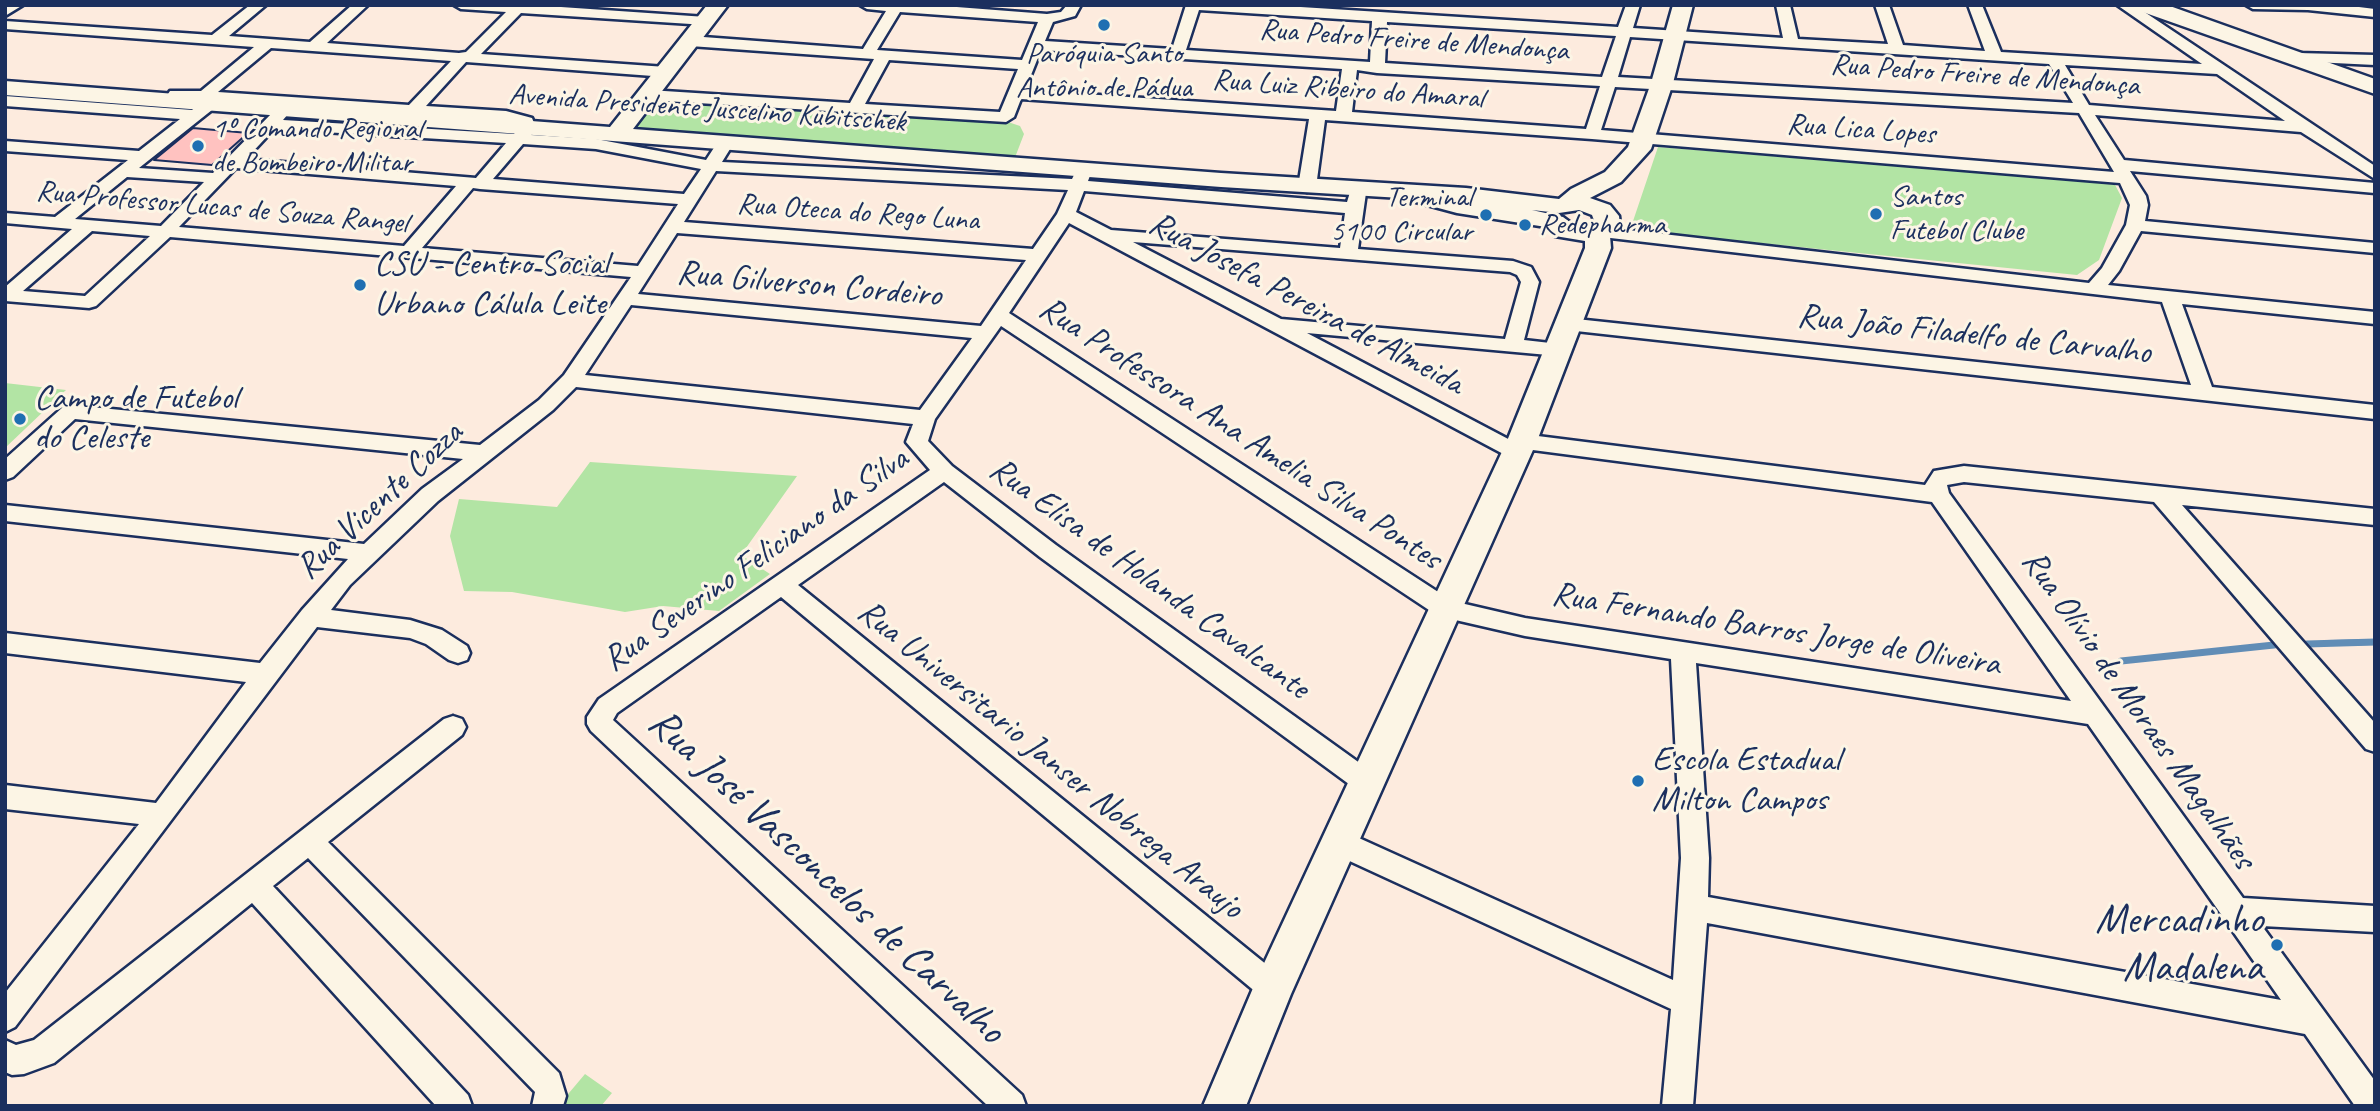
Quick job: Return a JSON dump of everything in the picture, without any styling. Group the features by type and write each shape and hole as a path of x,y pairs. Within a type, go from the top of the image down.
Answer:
{"main road":[{"path":"1224,1106 1273,989 1519,447 1598,248 1602,227 1629,186 1662,84 1683,5"},
{"path":"2145,5 2375,87"},
{"path":"616,135 712,13"},
{"name":"Avenida Presidente Juscelino Kubitschek","path":"8,91 202,104 278,116 323,114 411,118 523,134 616,135 727,141 1218,188 1307,187 1356,199 1405,192 1457,206 1561,216 1587,235 1602,227"},
{"path":"1582,283 1561,216 1580,194 1613,177 1641,144"}],"street":[{"path":"16,5 6,22 666,72"},
{"path":"216,39 259,5"},
{"path":"315,46 361,5"},
{"path":"461,5 712,13"},
{"path":"867,5 1046,18 1064,16 1074,6"},
{"path":"1178,53 1194,5 1380,18 1403,12 1623,32 2219,71"},
{"path":"1592,134 1633,5"},
{"path":"1783,5 1792,43"},
{"path":"1882,5 1897,50"},
{"path":"1975,5 1995,56"},
{"path":"2124,5 2375,174"},
{"path":"2253,5 2306,6 2375,13"},
{"path":"411,118 468,56 519,7"},
{"path":"867,54 896,8"},
{"path":"649,95 1006,117 1046,18"},
{"path":"1377,68 1380,18"},
{"path":"690,41 1029,65"},
{"path":"60,222 202,104 268,43"},
{"name":"Rua Pedro Freire de Mendonça","path":"1036,45 1377,68 2084,109 2304,127"},
{"path":"855,108 884,55"},
{"path":"2298,58 2375,60"},
{"path":"2054,60 2137,196 2135,225 2110,271 2093,289"},
{"path":"1343,118 1350,66"},
{"name":"Rua Luiz Ribeiro do Amaral","path":"1016,94 1592,134"},
{"path":"202,104 323,114"},
{"path":"6,295 89,302 166,231 278,116"},
{"path":"1307,187 1318,116"},
{"path":"411,118 596,144 711,166 1082,177 1066,214 1040,255 925,418 571,380"},
{"path":"410,251 523,134"},
{"name":"Rua Lica Lopes","path":"1592,134 1641,144 2375,188"},
{"name":"Rua Vicente Cozza","path":"5,1017 162,815 310,617 368,553 430,495 546,405 571,380 691,200 727,141"},
{"path":"5,146 141,156"},
{"path":"232,163 691,200"},
{"path":"122,172 218,178"},
{"path":"1218,188 1356,199 1348,253"},
{"name":"Rua Josefa Pereira de Almeida","path":"1066,214 1273,324 1519,447"},
{"name":"Rua Professor Lucas de Souza Rangel","path":"5,218 643,272"},
{"path":"6,295 89,224"},
{"path":"2135,225 2375,248"},
{"name":"Rua Oteca do Rego Luna","path":"673,227 1040,255"},
{"path":"1602,227 2093,289 2375,317"},
{"path":"1104,234 1485,264 1524,271 1531,282 1513,346"},
{"path":"2170,296 2204,393"},
{"name":"Rua Gilverson Cordeiro","path":"626,299 992,324"},
{"name":"Rua Professora Ana Amelia Silva Pontes","path":"992,324 1446,609"},
{"path":"1273,324 1559,350"},
{"name":"Rua João Filadelfo de Carvalho","path":"1567,324 2375,412"},
{"path":"5,472 70,412 482,453"},
{"name":"Rua Elisa de Holanda Cavalcante","path":"925,418 917,442 944,471 1048,551 1366,782"},
{"path":"1519,447 1939,495 1937,481 1942,476 1951,474 2374,518"},
{"name":"Rua Severino Feliciano da Silva","path":"608,706 944,471"},
{"name":"Rua Olívio de Moraes Magalhães","path":"1939,495 2374,1106"},
{"path":"2162,497 2375,741"},
{"path":"5,513 368,553"},
{"name":"Rua Universitario Janser Nobrega Araujo","path":"782,585 1273,989"},
{"name":"Rua Fernando Barros Jorge de Oliveira","path":"1446,609 1525,627 2097,715"},
{"path":"310,617 410,629 434,637 458,653"},
{"path":"5,643 266,674"},
{"path":"1677,1106 1694,908 1694,805 1683,651"},
{"name":"Rua José Vasconcelos de Carvalho","path":"608,706 600,717 600,724 606,730 1011,1106"},
{"path":"5,1055 12,1060 43,1052 453,727"},
{"path":"5,797 162,815"},
{"path":"310,842 548,1084 551,1096 547,1106"},
{"path":"1340,843 1686,1001"},
{"path":"254,885 457,1106"},
{"path":"1694,908 2314,1021"},
{"path":"2235,911 2375,919"}],"green space":[{"path":"650,98 1008,122 1020,126 1024,134 1014,160 628,130"},
{"name":"Santos Futebol Clube","path":"1658,147 2114,183 2122,198 2099,260 2077,275 1630,230"},
{"name":"Campo de Futebol do Celeste","path":"5,383 66,390 5,448"},
{"path":"590,462 797,476 741,555 770,574 719,611 663,606 625,612 512,592 464,591 450,536 459,499 557,507"},
{"path":"585,1074 612,1093 601,1106 558,1106"}],"building":[{"name":"1º Comando Regional de Bombeiro Militar","path":"193,128 248,133 212,165 154,160"}],"waterway":[{"path":"2307,644 2375,642 2327,643"},
{"path":"2121,661 2274,645"}],"place":[{"name":"Paróquia Santo Antônio de Pádua","path":"1104,25"},
{"name":"1º Comando Regional de Bombeiro Militar","path":"198,146"},
{"name":"Santos Futebol Clube","path":"1876,214"},
{"name":"Terminal 5100 Circular","path":"1486,215"},
{"name":"Redepharma","path":"1525,225"},
{"name":"CSU - Centro Social Urbano Cálula Leite","path":"360,285"},
{"name":"Campo de Futebol do Celeste","path":"20,419"},
{"name":"Escola Estadual Milton Campos","path":"1638,781"},
{"name":"Mercadinho Madalena","path":"2277,945"}]}
